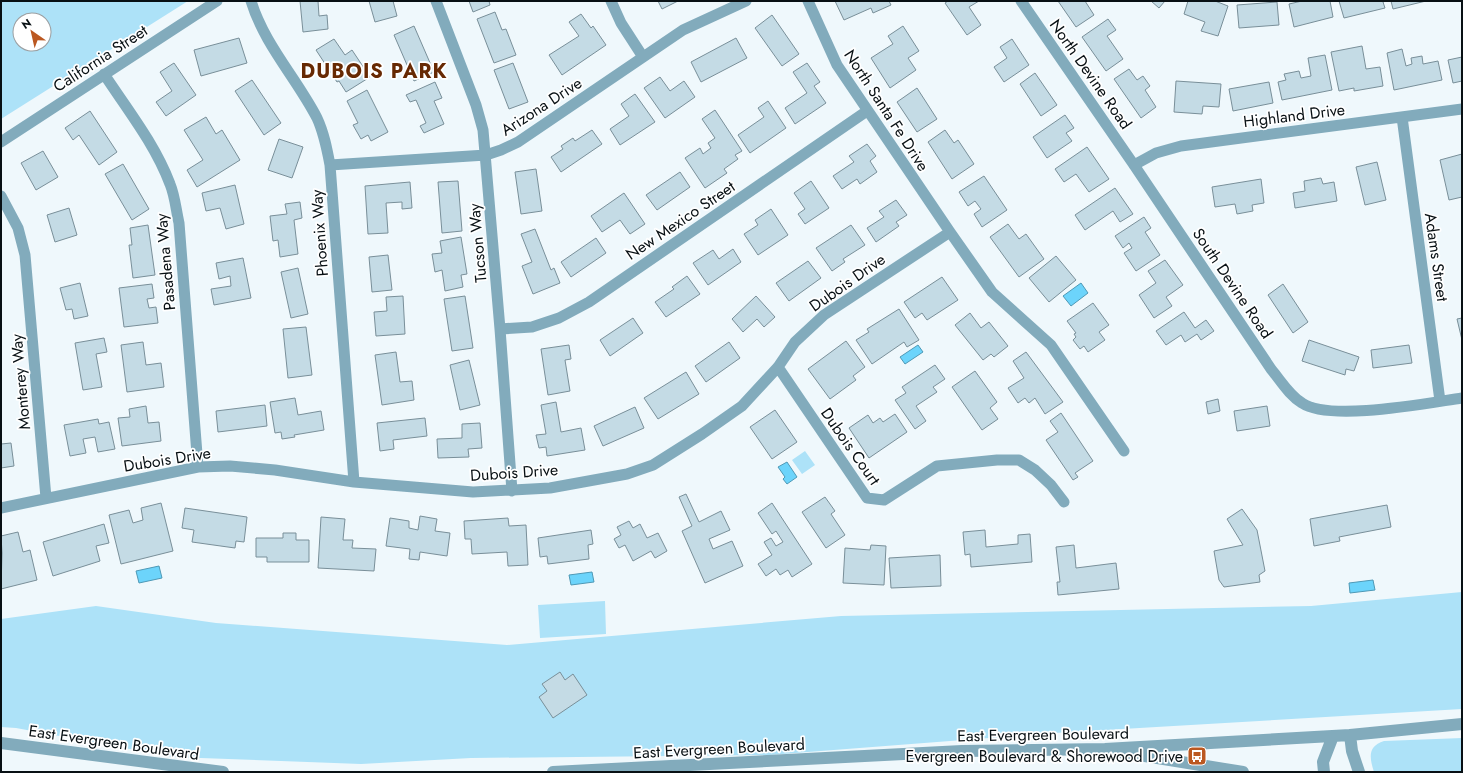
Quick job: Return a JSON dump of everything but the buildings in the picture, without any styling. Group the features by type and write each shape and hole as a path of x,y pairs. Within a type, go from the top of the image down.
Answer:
{"street":[{"name":"California Street","path":"1,142 217,1"},
{"name":"Phoenix Way","path":"252,1 272,45 317,119 324,138 330,165 354,482"},
{"name":"Tucson Way","path":"436,1 476,105 483,130 512,491"},
{"path":"611,1 622,23 643,57"},
{"name":"Arizona Drive","path":"330,165 486,155 501,150 518,142 643,57 695,24 746,1"},
{"name":"North Santa Fe Drive","path":"808,1 823,39 837,65 992,292 1051,345 1124,451"},
{"name":"North Devine Road","path":"1021,1 1134,165"},
{"name":"Pasadena Way","path":"104,74 156,153 170,184 175,202 179,222 198,467"},
{"name":"Highland Drive","path":"1134,165 1156,153 1181,146 1462,109"},
{"name":"New Mexico Street","path":"500,329 532,327 559,318 589,302 867,111"},
{"name":"Adams Street","path":"1402,117 1440,401"},
{"name":"South Devine Road","path":"1134,165 1271,369 1290,393 1302,403 1314,409 1338,412 1440,401"},
{"name":"Monterey Way","path":"1,196 18,228 25,255 46,498"},
{"name":"Dubois Drive","path":"1,508 198,467 230,466 275,470 354,482 473,492 550,488 627,474 653,465 702,434 742,406 778,367 795,342 824,315 950,232"},
{"name":"Dubois Court","path":"778,367 867,498 884,500 937,466 997,460 1019,460 1035,470 1051,484 1064,502"},
{"path":"1440,401 1462,398"},
{"name":"East Evergreen Boulevard","path":"553,772 962,751 1105,749 1333,736 1462,724"},
{"path":"1350,734 1352,751 1359,772"},
{"path":"1324,772 1323,762 1333,736"},
{"name":"East Evergreen Boulevard","path":"1,743 223,772"},
{"path":"1105,749 1137,756 1243,772"}],"shaded area":[{"path":"1,1 188,1 1,119"},
{"path":"805,451 815,465 802,474 792,460"},
{"path":"1462,592 1462,709 1054,733 769,755 471,758 361,764 173,757 16,728 1,727 1,619 96,606 216,623 507,645 841,616 1311,606"},
{"path":"605,601 606,634 540,638 538,605"},
{"path":"1462,738 1462,772 1374,772 1371,762 1372,749 1384,741"}],"water":[{"path":"1081,283 1088,293 1071,306 1063,296"},
{"path":"918,345 923,352 905,364 900,357"},
{"path":"787,462 797,477 787,484 783,479 785,477 778,467"},
{"path":"159,566 162,578 139,583 136,571"},
{"path":"592,572 594,582 571,585 569,575"},
{"path":"1373,580 1375,590 1350,593 1349,583"}],"place":[{"name":"Evergreen Boulevard & Shorewood Drive","path":"1197,756"}],"district":[{"name":"DUBOIS PARK","path":"374,71"}]}
